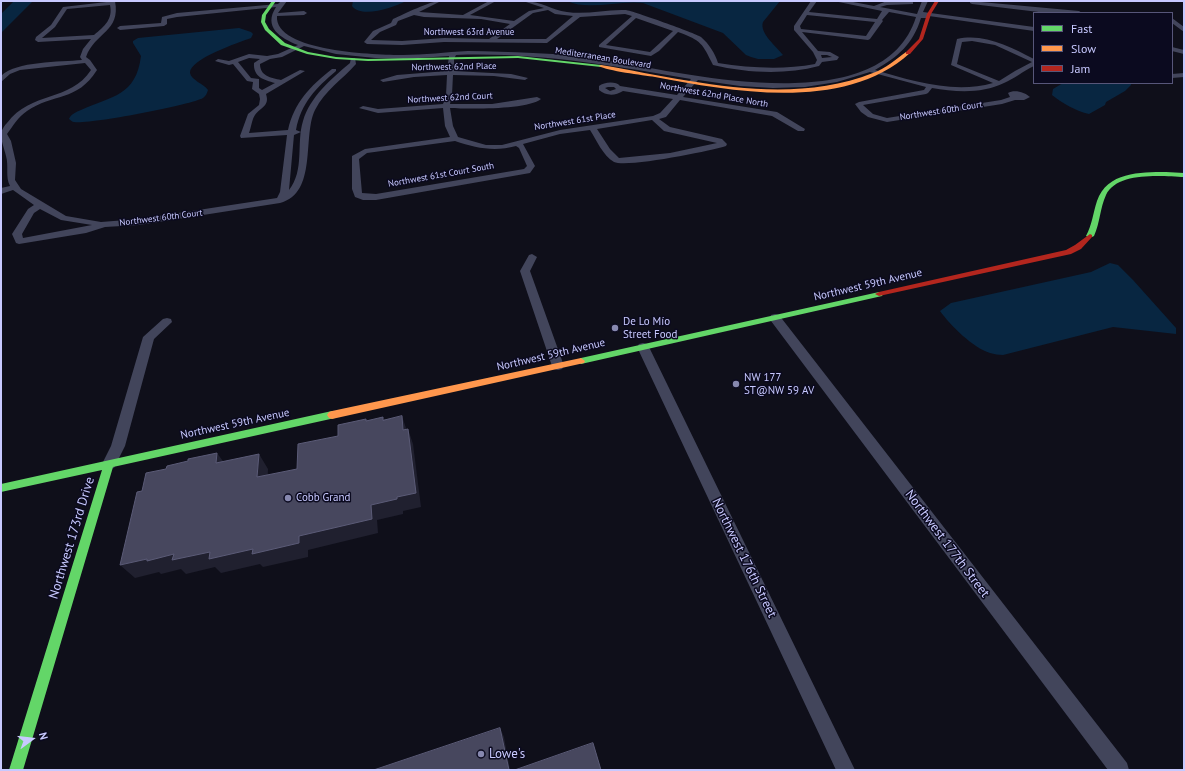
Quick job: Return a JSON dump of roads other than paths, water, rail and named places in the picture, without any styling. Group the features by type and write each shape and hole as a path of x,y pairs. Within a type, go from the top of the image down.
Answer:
{"street":[{"path":"414,13 438,1"},
{"path":"465,16 493,1"},
{"path":"526,1 542,5 555,12 578,15 626,12 677,30 700,40 712,55 715,64 795,75 813,86"},
{"path":"814,1 797,26 798,30 821,58 820,60"},
{"path":"838,1 876,6 888,10 1033,29"},
{"name":"Mediterranean Boulevard","path":"276,3 263,16 263,25 271,36 296,47 326,56 397,61 483,55 550,59 753,89 782,90 861,80 879,73 907,56 921,40 925,1"},
{"name":"Mediterranean Boulevard","path":"813,86 869,70 887,59 911,37 924,15 937,1"},
{"path":"97,37 38,40 38,37 53,26 65,8 113,2 115,16 108,27 84,50 83,56 94,70 85,82 73,90 28,107 21,112 2,134 7,141 12,163 11,180 18,191 64,218 78,222 104,224"},
{"path":"972,2 1047,12"},
{"path":"120,28 164,24 164,18 178,15 276,3 274,15 304,13"},
{"path":"876,6 886,3 911,3"},
{"path":"483,55 491,40 514,22 531,12 547,9"},
{"path":"798,30 868,38 880,21 884,12 888,10"},
{"path":"414,13 424,15 481,17 514,22"},
{"name":"Northwest 63rd Avenue","path":"414,13 395,20 394,24 376,31 367,42 402,43 444,40 547,41 578,15"},
{"path":"805,13 880,21"},
{"name":"Mediterranean Boulevard","path":"274,15 274,24 278,30 296,47"},
{"path":"636,16 601,46 653,54 677,30"},
{"path":"1173,21 1184,30"},
{"path":"59,45 69,39 76,32"},
{"path":"999,83 954,65 959,40 997,43 1033,61"},
{"path":"218,61 227,63 235,62 249,56 267,58 280,56 296,47"},
{"path":"1173,49 1183,53"},
{"path":"816,53 828,53 836,57 835,59 830,60 820,60"},
{"path":"50,65 56,57"},
{"path":"280,200 294,190 301,176 305,131 314,105 320,94 332,81 353,64 356,57"},
{"path":"280,200 284,192 291,132 297,112 310,93 342,63 356,57"},
{"path":"452,57 449,74 449,95 446,106 449,126 455,139"},
{"path":"267,58 257,64 256,67 260,79 255,89 262,93 264,99 262,106 252,114 244,136 305,131"},
{"path":"795,75 817,65 820,60"},
{"path":"1,80 8,73 19,68 88,61"},
{"path":"235,62 249,80 260,79 282,82"},
{"path":"978,89 999,83 1033,64"},
{"path":"869,70 879,73"},
{"path":"262,93 302,71"},
{"name":"Northwest 60th Court","path":"879,73 930,86 978,89 1002,102"},
{"name":"Northwest 62nd Place","path":"383,80 405,76 449,74 487,74 525,78"},
{"name":"Mediterranean Boulevard","path":"694,80 768,86 795,75"},
{"path":"1173,76 1184,75"},
{"path":"807,79 813,86"},
{"path":"654,118 663,115 694,80"},
{"name":"Northwest 60th Court","path":"930,86 926,92 859,104 860,108 871,116 887,120 1002,102 1015,98"},
{"name":"Northwest 62nd Place North","path":"620,88 774,114 801,129"},
{"name":"Northwest 62nd Court","path":"363,108 378,110 511,104 537,99"},
{"path":"593,128 612,157 625,161 708,148 723,144 719,141 667,129 654,118"},
{"name":"Northwest 61st Place","path":"358,195 356,189 355,158 365,151 455,139 486,147 502,147 518,144 535,137 560,132 654,118"},
{"name":"Northwest 61st Court South","path":"358,195 376,196 527,171 531,166 522,147 518,144"},
{"path":"1,164 12,163"},
{"name":"Northwest 59th Avenue","path":"1,488 1068,252 1084,244 1091,237 1106,188 1116,182 1134,176 1184,175"},
{"path":"1,191 15,186"},
{"name":"Northwest 60th Court","path":"40,205 31,211 17,234 19,241 86,230 104,224 139,222 280,200"},
{"path":"532,257 525,271 558,366"},
{"name":"Northwest 177th Street","path":"775,318 1120,770"},
{"name":"Northwest 173rd Drive","path":"16,770 109,464 118,446 150,337 167,322"},
{"name":"Northwest 176th Street","path":"643,347 846,770"}],"water":[{"path":"14,1 33,1 1,33 1,14"},
{"path":"353,1 406,1 386,9 363,12 352,6"},
{"path":"567,1 780,1 763,22 762,26 769,40 783,55 774,59 758,59 751,57 746,55 723,33 643,3 634,2 584,5"},
{"path":"239,28 251,32 253,34 251,38 206,57 192,68 190,73 191,75 208,90 203,98 180,105 117,118 83,122 73,122 69,119 76,112 121,93 128,87 134,79 141,56 133,43 133,41 138,38"},
{"path":"1061,84 1131,84 1125,91 1089,114 1079,111 1060,101 1052,95 1053,89"},
{"path":"1110,263 1118,265 1133,280 1176,328 1176,334 1113,327 1000,355 983,350 969,341 940,311 951,303 1091,272"}],"place":[{"name":"De Lo Mío Street Food","path":"615,328"},
{"name":"NW 177 ST@NW 59 AV","path":"736,384"},
{"name":"Cobb Grand","path":"288,498"},
{"name":"Lowe's","path":"481,754"}]}
